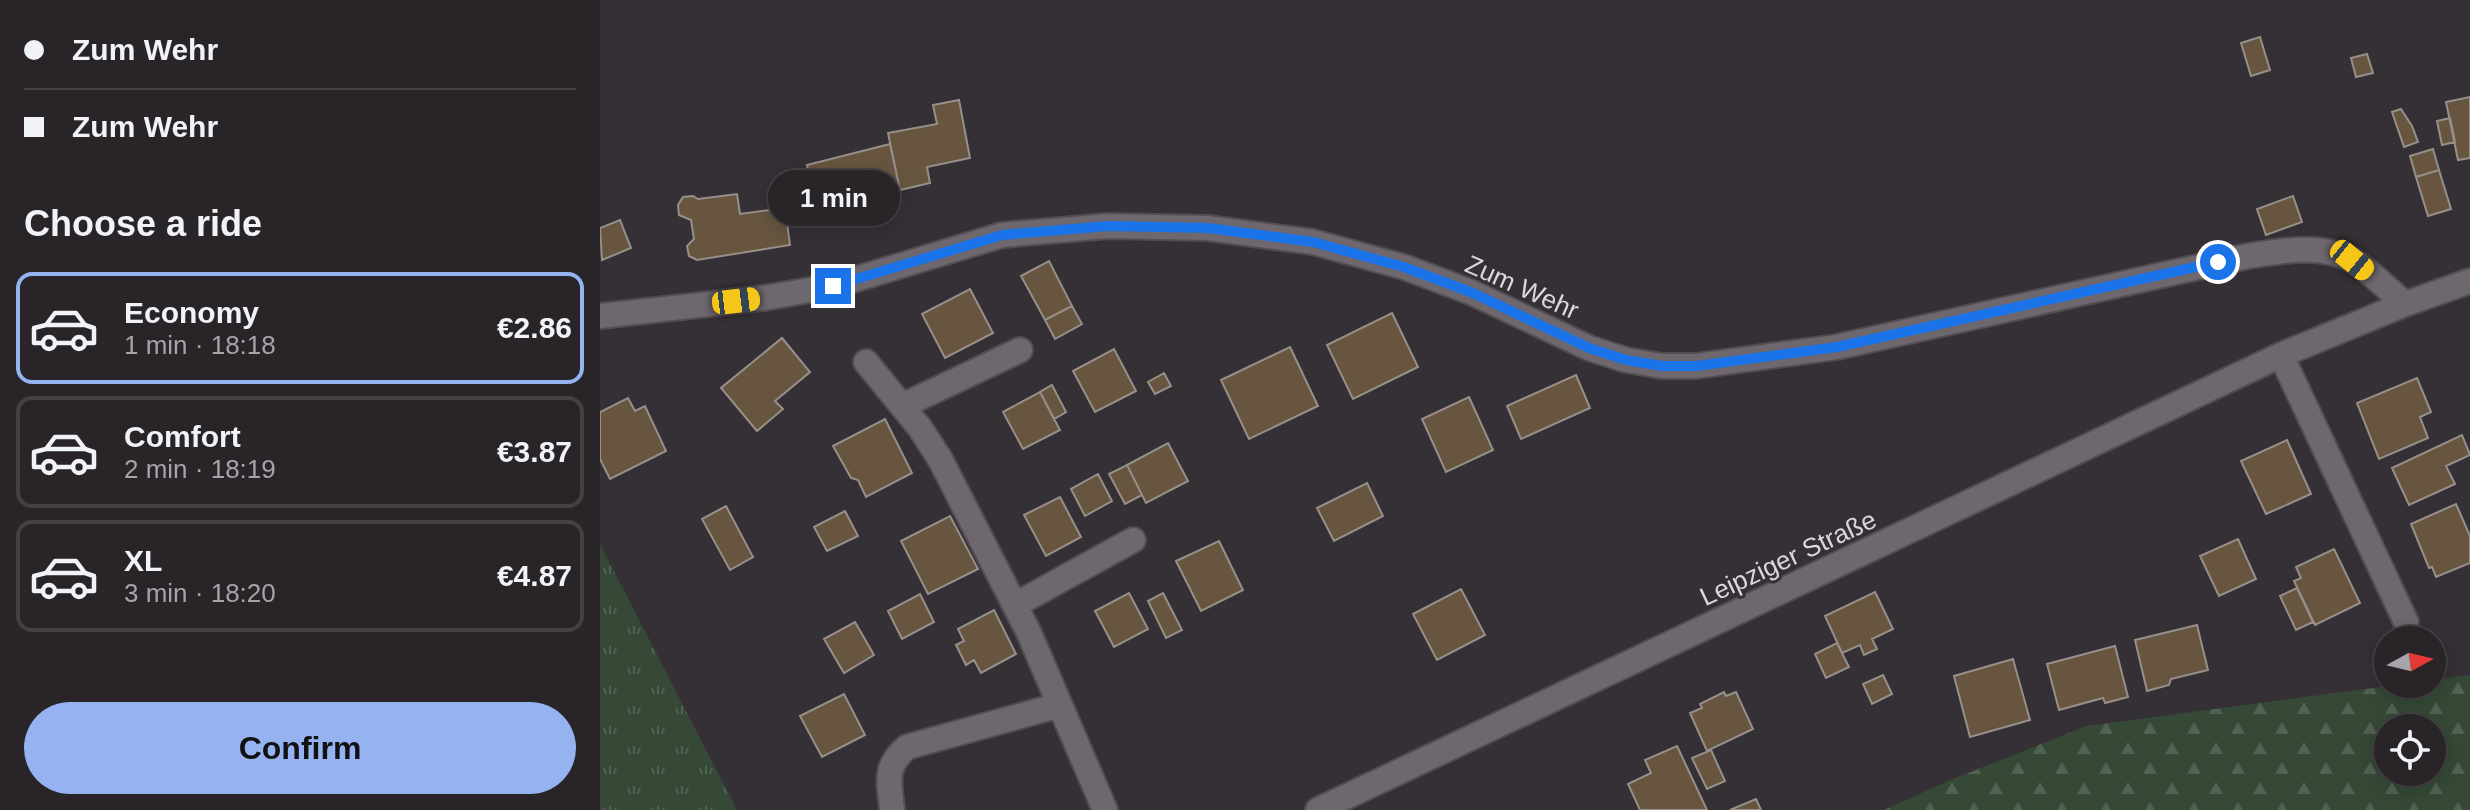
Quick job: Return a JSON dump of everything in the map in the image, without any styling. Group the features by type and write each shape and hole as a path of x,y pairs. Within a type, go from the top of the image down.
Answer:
{"street":[{"name":"Zum Wehr","path":"600,316 750,300 833,286 1002,235 1108,226 1208,228 1313,242 1404,267 1473,293 1589,348 1626,360 1662,366 1696,366 1837,347 2288,249 2327,251 2352,260 2405,304"},
{"name":"Leipziger Straße","path":"1318,810 2281,355 2470,281"},
{"path":"902,406 1020,350"},
{"path":"2281,355 2406,622"},
{"path":"866,362 940,459 1015,605 1105,810"},
{"path":"1015,605 1133,540"},
{"path":"892,809 889,777 893,759 907,747 1060,705"}],"green space":[{"path":"600,544 737,810 600,810"},
{"path":"2470,675 2470,810 1884,810 2086,726 2374,688 2374,698 2446,698 2446,678"}],"building":[{"path":"2260,37 2270,70 2251,76 2241,43"},
{"path":"2367,54 2373,73 2356,77 2351,58"},
{"path":"2470,97 2470,158 2458,160 2446,102"},
{"path":"959,100 970,158 927,167 930,183 900,190 888,133 937,124 933,105"},
{"path":"2401,109 2418,142 2404,147 2392,112"},
{"path":"2450,118 2455,142 2442,145 2437,121"},
{"path":"890,144 900,190 856,198 858,210 818,218 807,165"},
{"path":"2433,149 2439,170 2416,177 2410,156"},
{"path":"2439,170 2451,209 2428,216 2416,177"},
{"path":"737,194 740,214 785,208 790,245 697,260 689,256 687,246 694,239 691,220 679,215 678,205 683,197 698,199"},
{"path":"2293,196 2302,222 2266,235 2257,209"},
{"path":"620,220 631,248 602,260 600,228"},
{"path":"1049,261 1072,306 1045,320 1021,276"},
{"path":"970,289 993,333 945,358 922,314"},
{"path":"1072,306 1082,324 1055,339 1045,320"},
{"path":"1392,313 1418,367 1353,399 1327,345"},
{"path":"782,338 810,372 775,401 783,409 757,431 721,388"},
{"path":"1290,347 1318,406 1249,439 1221,380"},
{"path":"1114,349 1136,391 1095,412 1073,371"},
{"path":"1164,373 1171,386 1155,394 1148,382"},
{"path":"1576,375 1590,408 1521,439 1507,406"},
{"path":"2417,378 2431,412 2420,417 2428,438 2379,459 2357,403"},
{"path":"1052,385 1066,412 1054,419 1040,392"},
{"path":"1040,392 1060,430 1023,449 1003,412"},
{"path":"1469,397 1493,450 1446,472 1422,419"},
{"path":"628,398 635,411 645,406 666,451 610,479 600,459 600,412"},
{"path":"885,419 912,473 866,497 858,480 851,478 833,446"},
{"path":"2462,435 2470,455 2446,466 2455,484 2409,505 2392,468"},
{"path":"2287,440 2311,494 2266,514 2241,461"},
{"path":"1168,443 1188,481 1146,503 1127,465"},
{"path":"1127,465 1142,495 1125,504 1109,474"},
{"path":"1098,474 1112,501 1085,516 1071,489"},
{"path":"1367,483 1383,516 1334,541 1317,508"},
{"path":"1060,497 1081,537 1046,556 1024,515"},
{"path":"2456,504 2470,536 2470,563 2436,577 2432,567 2429,568 2411,524"},
{"path":"726,506 753,557 730,570 702,519"},
{"path":"845,511 858,536 827,551 814,527"},
{"path":"950,516 978,569 928,594 901,541"},
{"path":"2238,539 2256,579 2219,596 2200,556"},
{"path":"1219,541 1243,590 1201,611 1176,561"},
{"path":"2334,549 2360,603 2315,625 2294,581 2301,578 2296,567"},
{"path":"2297,588 2313,622 2296,630 2280,596"},
{"path":"1461,589 1485,635 1437,660 1413,614"},
{"path":"1875,592 1893,629 1872,639 1877,649 1864,655 1860,645 1842,653 1825,616"},
{"path":"1129,593 1148,629 1114,647 1095,611"},
{"path":"1163,593 1182,630 1166,638 1148,601"},
{"path":"920,594 934,622 902,639 888,611"},
{"path":"994,610 1016,654 981,673 974,660 966,665 956,645 964,641 958,629"},
{"path":"855,622 874,655 844,673 824,639"},
{"path":"2197,625 2208,670 2171,679 2169,685 2147,691 2135,640"},
{"path":"1837,643 1849,667 1826,678 1815,654"},
{"path":"2115,646 2128,697 2105,703 2103,698 2059,710 2047,664"},
{"path":"2013,659 2030,720 1970,737 1954,676"},
{"path":"1883,675 1892,694 1872,704 1863,684"},
{"path":"1724,692 1726,696 1736,692 1753,729 1707,751 1690,713 1702,708 1700,704"},
{"path":"844,694 865,735 822,757 800,716"},
{"path":"1677,746 1707,810 1640,810 1628,784 1651,773 1645,760"},
{"path":"1711,750 1725,781 1707,789 1692,758"},
{"path":"1756,799 1761,810 1730,810"}],"route":[{"path":"833,286 1002,235 1108,226 1208,228 1313,242 1404,267 1473,293 1589,348 1626,360 1662,366 1696,366 1837,347 2218,262"}]}
